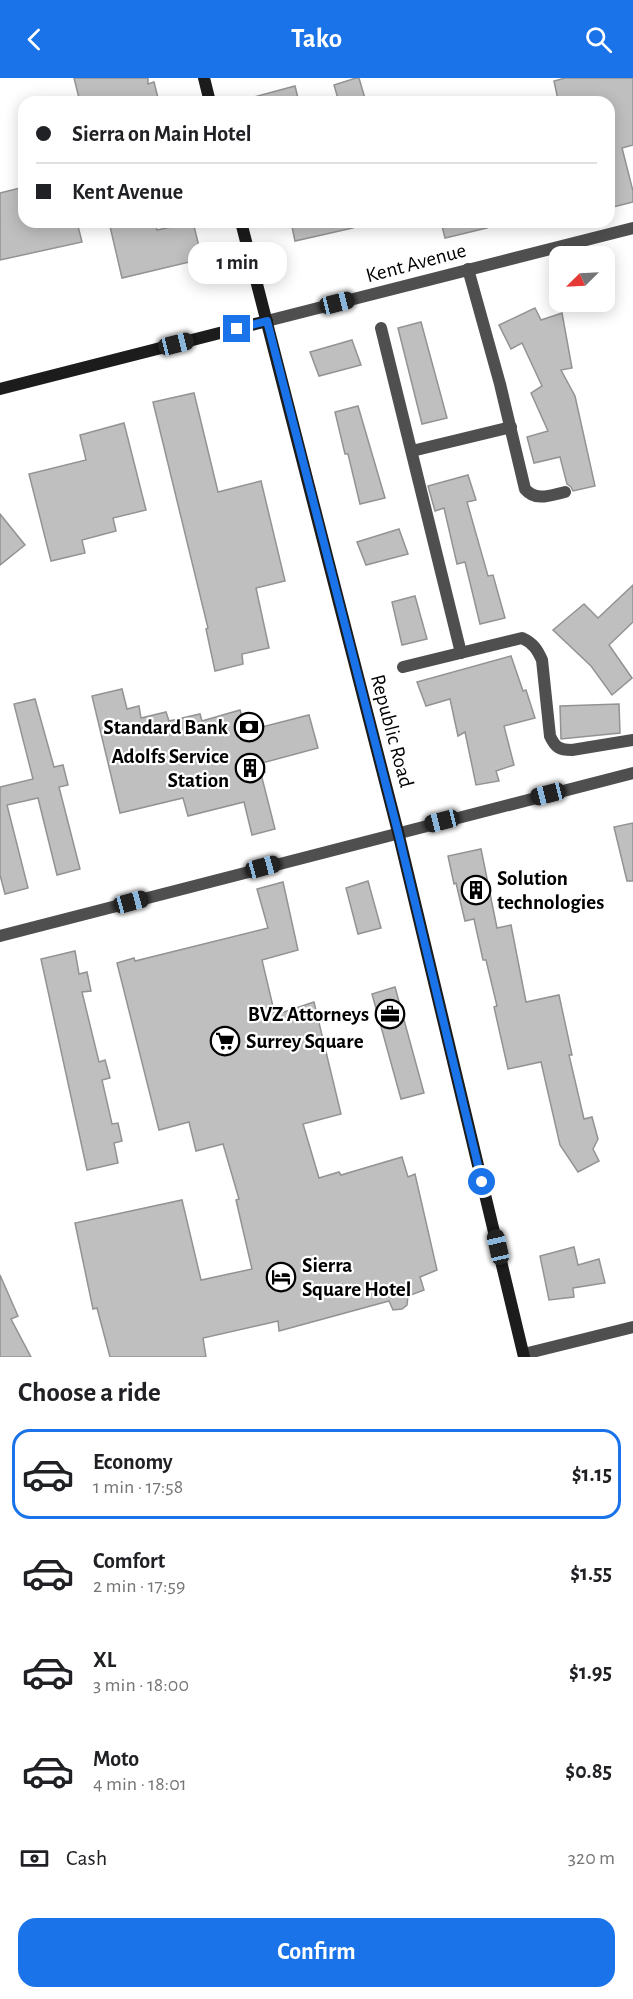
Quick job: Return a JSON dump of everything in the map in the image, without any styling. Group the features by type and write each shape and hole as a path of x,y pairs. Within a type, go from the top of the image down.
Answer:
{"main road":[{"path":"204,78 208,96"},
{"name":"Republic Road","path":"243,228 398,832 524,1356"},
{"name":"Kent Avenue","path":"0,388 267,321"}],"street":[{"name":"Kent Avenue","path":"267,321 633,228"},
{"path":"468,269 511,427 525,489 530,495 537,497 565,492"},
{"path":"381,328 461,653"},
{"path":"412,451 511,427"},
{"path":"403,667 522,638 537,649 542,660 550,736 555,746 562,750 572,750 633,740"},
{"path":"0,936 633,773"},
{"path":"524,1356 633,1327"}],"building":[{"path":"74,78 148,78 148,84 154,82 158,96 78,96"},
{"path":"359,78 364,96 337,96 334,85"},
{"path":"565,78 633,78 633,145 622,148 633,191 633,202 615,206 615,96 557,96 554,81"},
{"path":"295,86 298,96 258,96"},
{"path":"18,188 18,228 78,228 82,242 0,260 0,193"},
{"path":"110,228 156,228 157,230 194,228 202,259 122,278"},
{"path":"292,228 353,228 295,241"},
{"path":"442,228 487,228 445,238"},
{"path":"535,308 541,320 562,313 572,368 561,370 575,396 595,486 573,491 567,484 560,457 534,463 527,437 548,431 531,393 542,386 522,343 511,349 499,325"},
{"path":"421,322 447,418 422,424 398,328"},
{"path":"352,340 361,365 319,376 310,352"},
{"path":"194,393 218,492 261,481 285,581 256,588 269,648 242,654 243,664 215,671 206,629 208,628 153,402"},
{"path":"358,406 385,498 360,504 335,412"},
{"path":"124,423 146,510 113,518 116,531 82,540 85,553 51,561 29,474 86,460 80,435"},
{"path":"468,475 476,500 467,502 488,576 493,575 505,618 480,624 465,562 457,564 444,508 435,511 428,486"},
{"path":"0,514 25,545 0,565"},
{"path":"399,529 408,554 366,565 357,542"},
{"path":"633,585 633,622 609,645 632,678 612,695 591,666 553,630 584,604 598,618"},
{"path":"415,596 427,639 402,645 392,602"},
{"path":"511,656 535,718 504,726 514,765 496,771 499,781 476,785 465,732 458,736 450,699 426,706 417,682"},
{"path":"122,689 127,709 139,706 141,718 166,712 169,721 200,714 202,721 240,710 244,722 251,720 254,729 309,715 318,748 262,763 265,772 261,774 275,829 252,835 244,802 188,816 183,798 120,813 92,696"},
{"path":"35,699 54,767 63,765 68,785 59,787 80,869 57,875 38,798 7,805 28,888 5,894 0,875 0,787 33,779 14,704"},
{"path":"619,704 620,733 561,739 560,706"},
{"path":"633,823 633,881 627,881 614,827"},
{"path":"481,849 497,928 511,925 526,1002 559,995 572,1055 569,1055 584,1119 592,1117 598,1139 593,1149 599,1161 578,1172 560,1145 541,1062 508,1069 486,960 483,960 474,919 465,921 448,856"},
{"path":"368,881 381,928 358,934 346,888"},
{"path":"283,882 298,950 262,960 275,1015 314,1002 341,1114 303,1124 319,1178 339,1172 341,1175 402,1157 408,1177 415,1174 437,1270 420,1277 424,1290 408,1296 407,1305 402,1309 393,1310 389,1301 279,1331 278,1321 203,1338 206,1357 110,1357 97,1308 93,1309 75,1223 182,1200 201,1280 252,1269 236,1200 239,1199 223,1144 196,1151 189,1122 159,1130 117,963 134,958 135,961 268,928 257,889"},
{"path":"75,951 79,974 87,972 91,991 82,992 99,1062 105,1060 110,1078 102,1080 112,1124 118,1123 122,1141 114,1143 118,1163 87,1170 41,959"},
{"path":"395,987 424,1093 401,1099 372,994"},
{"path":"574,1247 578,1265 599,1259 605,1283 573,1288 574,1297 549,1300 540,1256"},
{"path":"0,1275 18,1316 11,1319 31,1357 0,1357"}],"place":[{"name":"Standard Bank","path":"249,727"},
{"name":"Adolfs Service Station","path":"250,768"},
{"name":"Solution technologies","path":"476,890"},
{"name":"BVZ Attorneys","path":"390,1014"},
{"name":"Surrey Square","path":"225,1041"},
{"name":"Sierra Square Hotel","path":"281,1277"}],"route":[{"path":"237,329 267,321 398,832 482,1182"}]}
